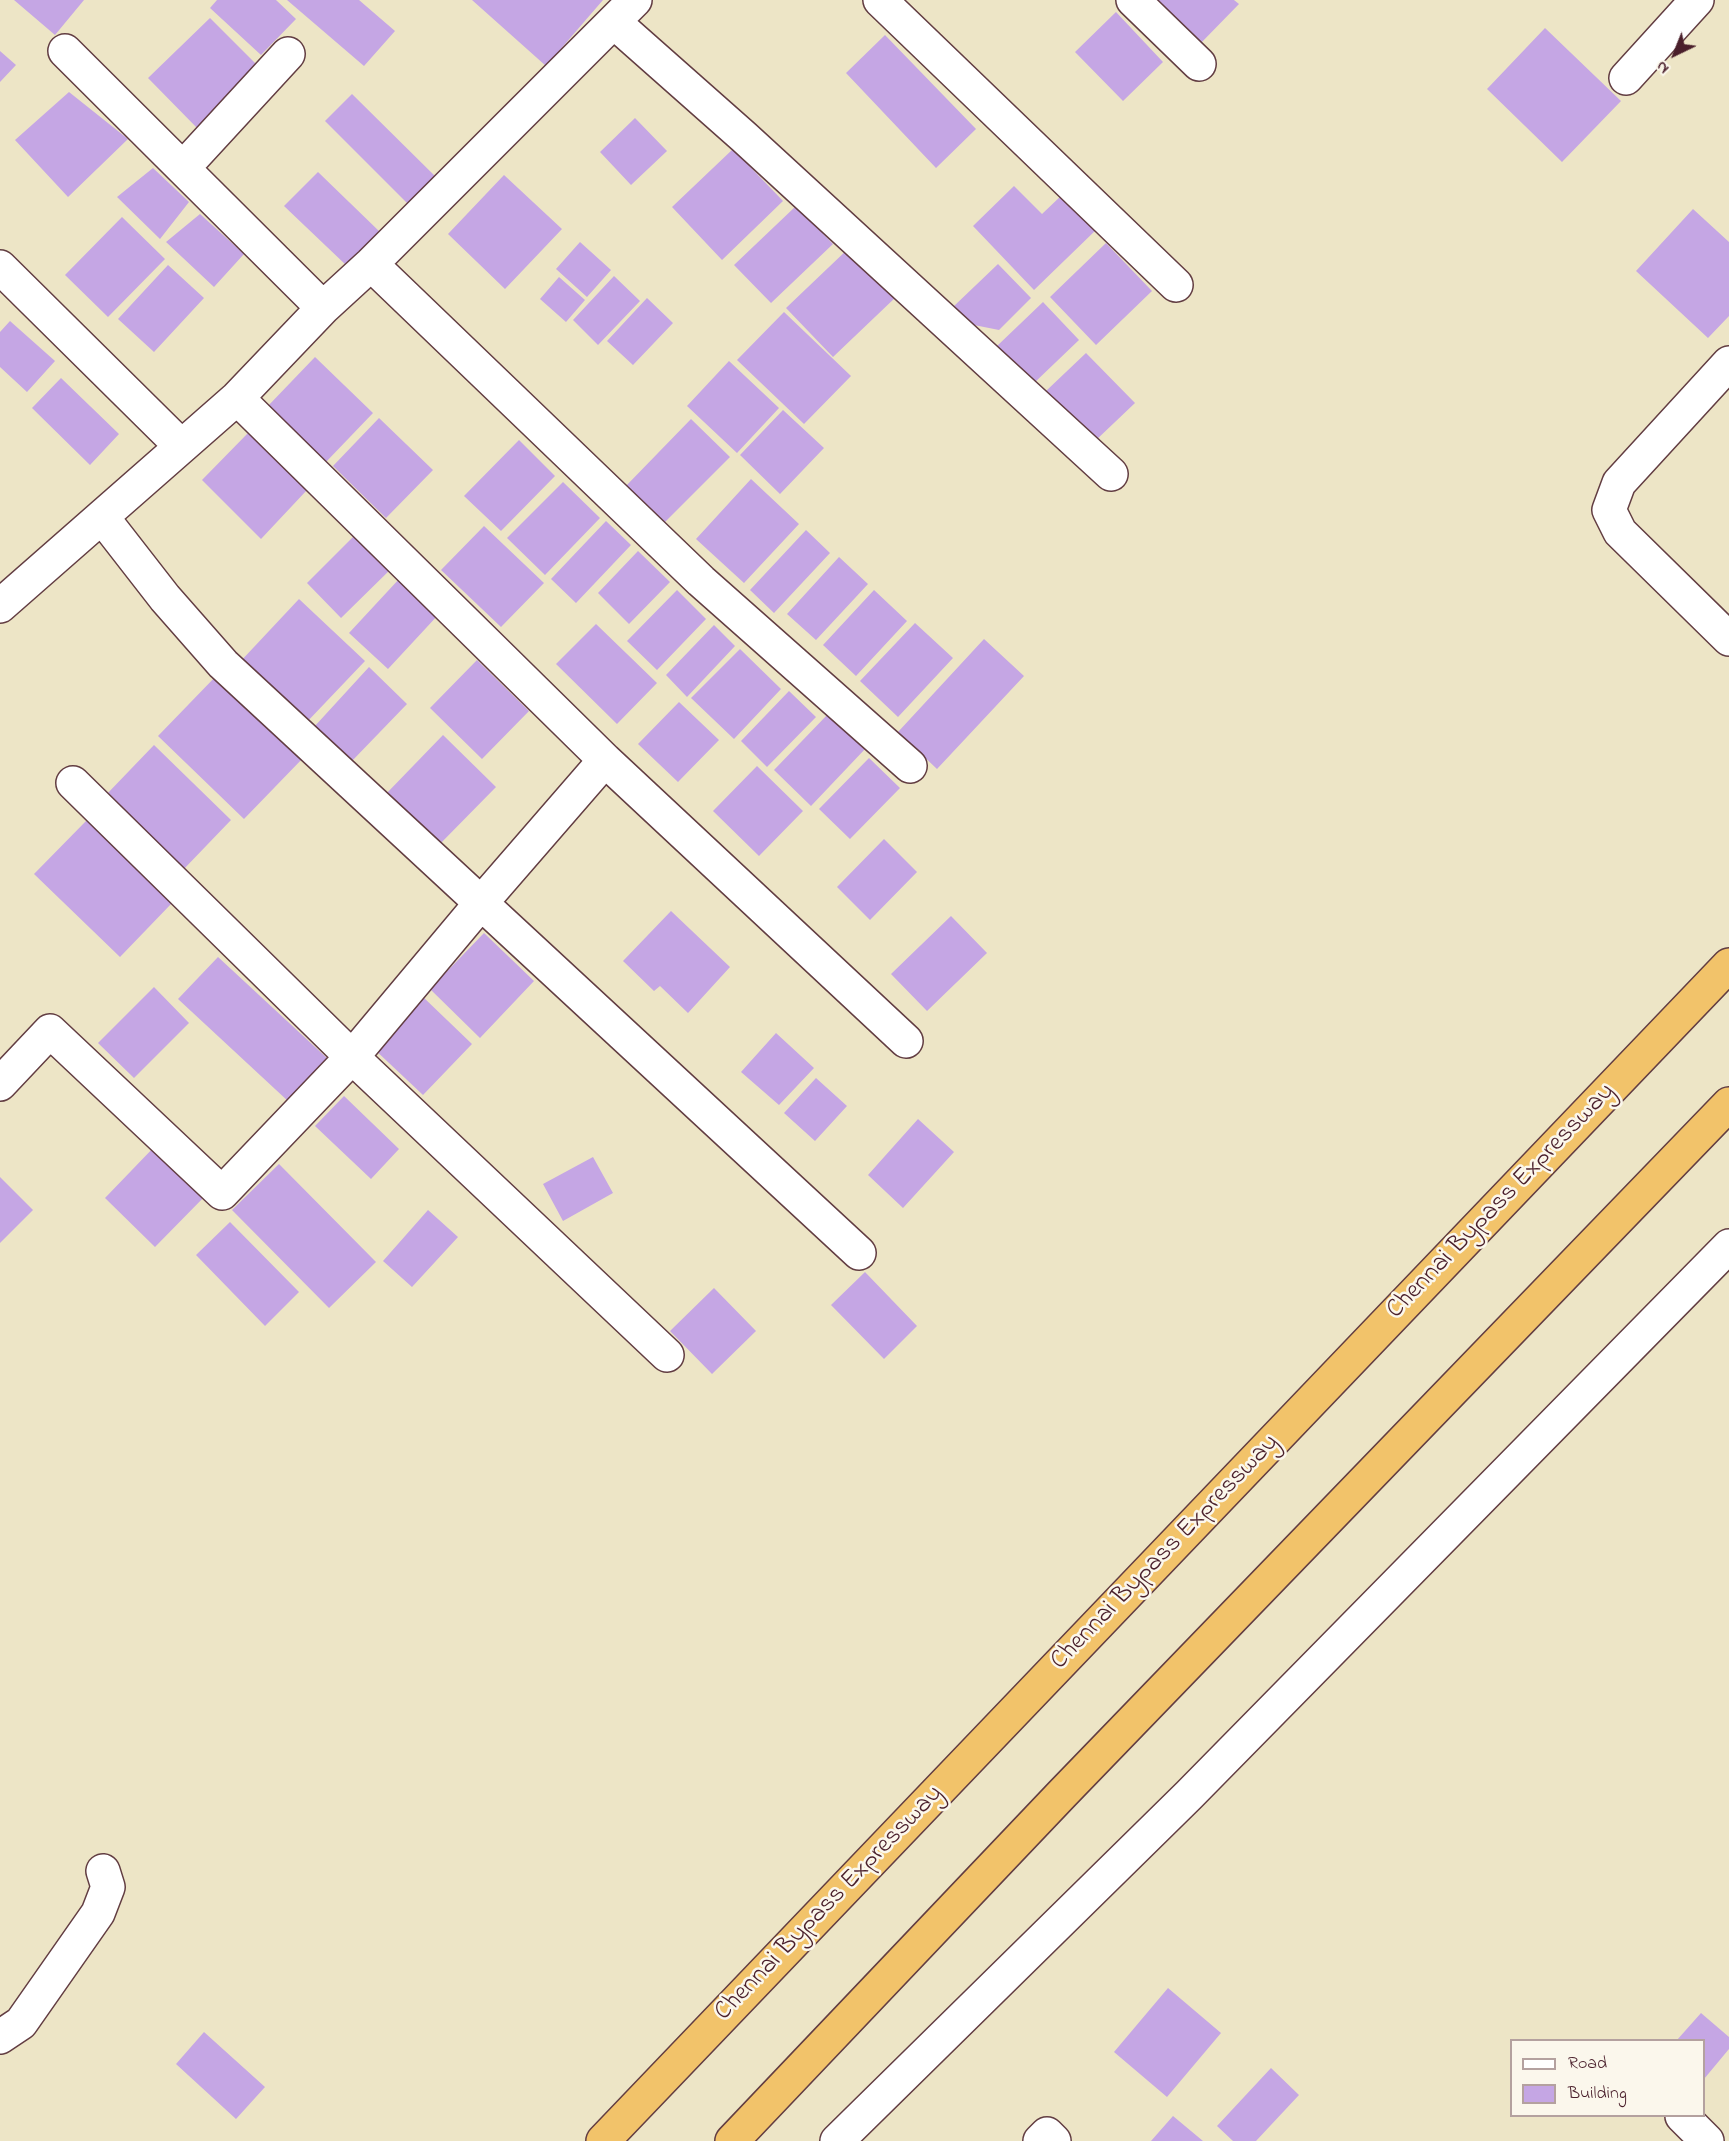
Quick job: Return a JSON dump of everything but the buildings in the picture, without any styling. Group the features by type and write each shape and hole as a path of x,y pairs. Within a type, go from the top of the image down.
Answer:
{"highway":[{"name":"Chennai Bypass Expressway","path":"603,2141 1729,965"},
{"path":"732,2141 1062,1794 1729,1104"}],"street":[{"path":"880,0 1176,285"},
{"path":"1133,0 1199,64"},
{"path":"1626,78 1697,0"},
{"path":"0,606 237,398 323,308 371,264 624,11 744,137 1111,474"},
{"path":"65,51 323,308"},
{"path":"183,168 288,54"},
{"path":"371,264 701,581 910,766"},
{"path":"0,267 181,446"},
{"path":"1729,363 1619,483 1609,510 1620,532 1729,639"},
{"path":"237,398 605,760 906,1041"},
{"path":"102,517 165,598 223,664 860,1253"},
{"path":"0,1084 50,1032 222,1193 352,1057 605,760"},
{"path":"73,783 352,1057 667,1355"},
{"path":"837,2141 1189,1795 1729,1246"},
{"path":"0,2037 21,2023 98,1913 108,1887 102,1871"},
{"path":"1684,2117 1707,2141"}]}
